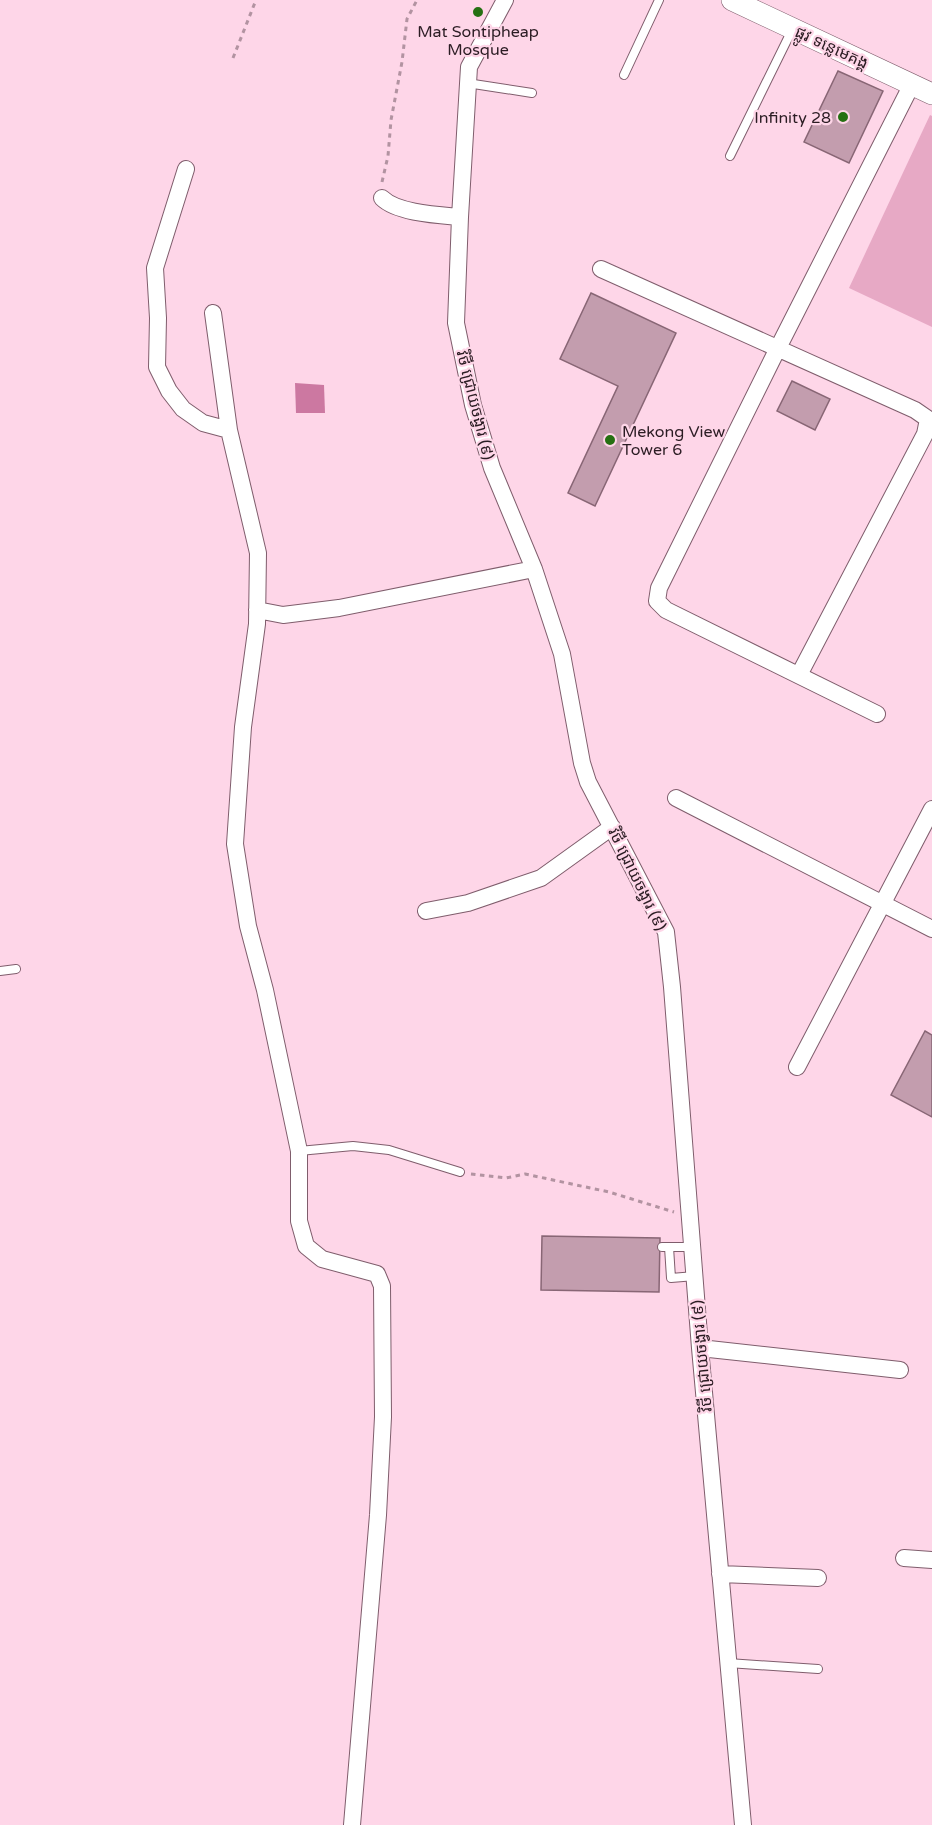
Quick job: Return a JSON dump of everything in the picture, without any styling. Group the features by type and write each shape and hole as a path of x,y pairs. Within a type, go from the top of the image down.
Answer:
{"street":[{"name":"វិថី ជ្រោយចង្វារ (៩)","path":"505,0 469,67 456,323 473,405 492,468 534,569 562,654 585,774 666,932 700,1348 743,1825"},
{"name":"ផ្លូវ ទន្លេមេគង្គ","path":"732,0 932,94"},
{"path":"877,714 666,610 657,601 659,588 912,84"},
{"path":"186,169 155,268 158,318 157,367 169,391 183,409 203,423 229,430"},
{"path":"382,198 388,204 420,212 460,217"},
{"path":"601,269 915,410 928,419 925,434 799,675"},
{"path":"213,313 229,430 258,554 258,610 243,727 236,844 248,926 265,990 299,1151 299,1221 306,1246 322,1259 377,1274 382,1286 382,1450 352,1825"},
{"path":"258,610 284,615 339,608 534,569"},
{"path":"676,798 932,929"},
{"path":"797,1067 932,808"},
{"path":"426,911 468,903 541,878 612,827"},
{"path":"700,1348 900,1370"},
{"path":"904,1558 932,1560"},
{"path":"720,1574 818,1578"}],"lane":[{"path":"624,75 659,0"},
{"path":"730,156 793,29"},
{"path":"467,83 532,93"},
{"path":"0,971 16,969"},
{"path":"299,1151 353,1146 389,1150 460,1173"},
{"path":"693,1247 665,1247 671,1278 695,1276"},
{"path":"728,1663 818,1669"}],"path":[{"path":"233,58 256,0"},
{"path":"382,198 380,191 407,19 417,0"},
{"path":"460,1173 506,1178 525,1174 609,1192 691,1218"}],"shaded area":[{"path":"930,115 932,116 932,327 849,288"},
{"path":"295,383 324,385 325,413 296,413"}],"building":[{"name":"Infinity 28","path":"838,71 883,91 849,163 804,142"},
{"name":"Mekong View Tower 6","path":"591,293 676,333 595,506 568,493 618,386 560,359"},
{"path":"792,381 830,399 815,430 777,411"},
{"path":"925,1031 932,1035 932,1117 891,1095"},
{"path":"542,1236 660,1238 659,1292 541,1290"}],"place":[{"name":"Mat Sontipheap Mosque","path":"478,12"},
{"name":"Infinity 28","path":"843,117"},
{"name":"Mekong View Tower 6","path":"610,440"}]}
